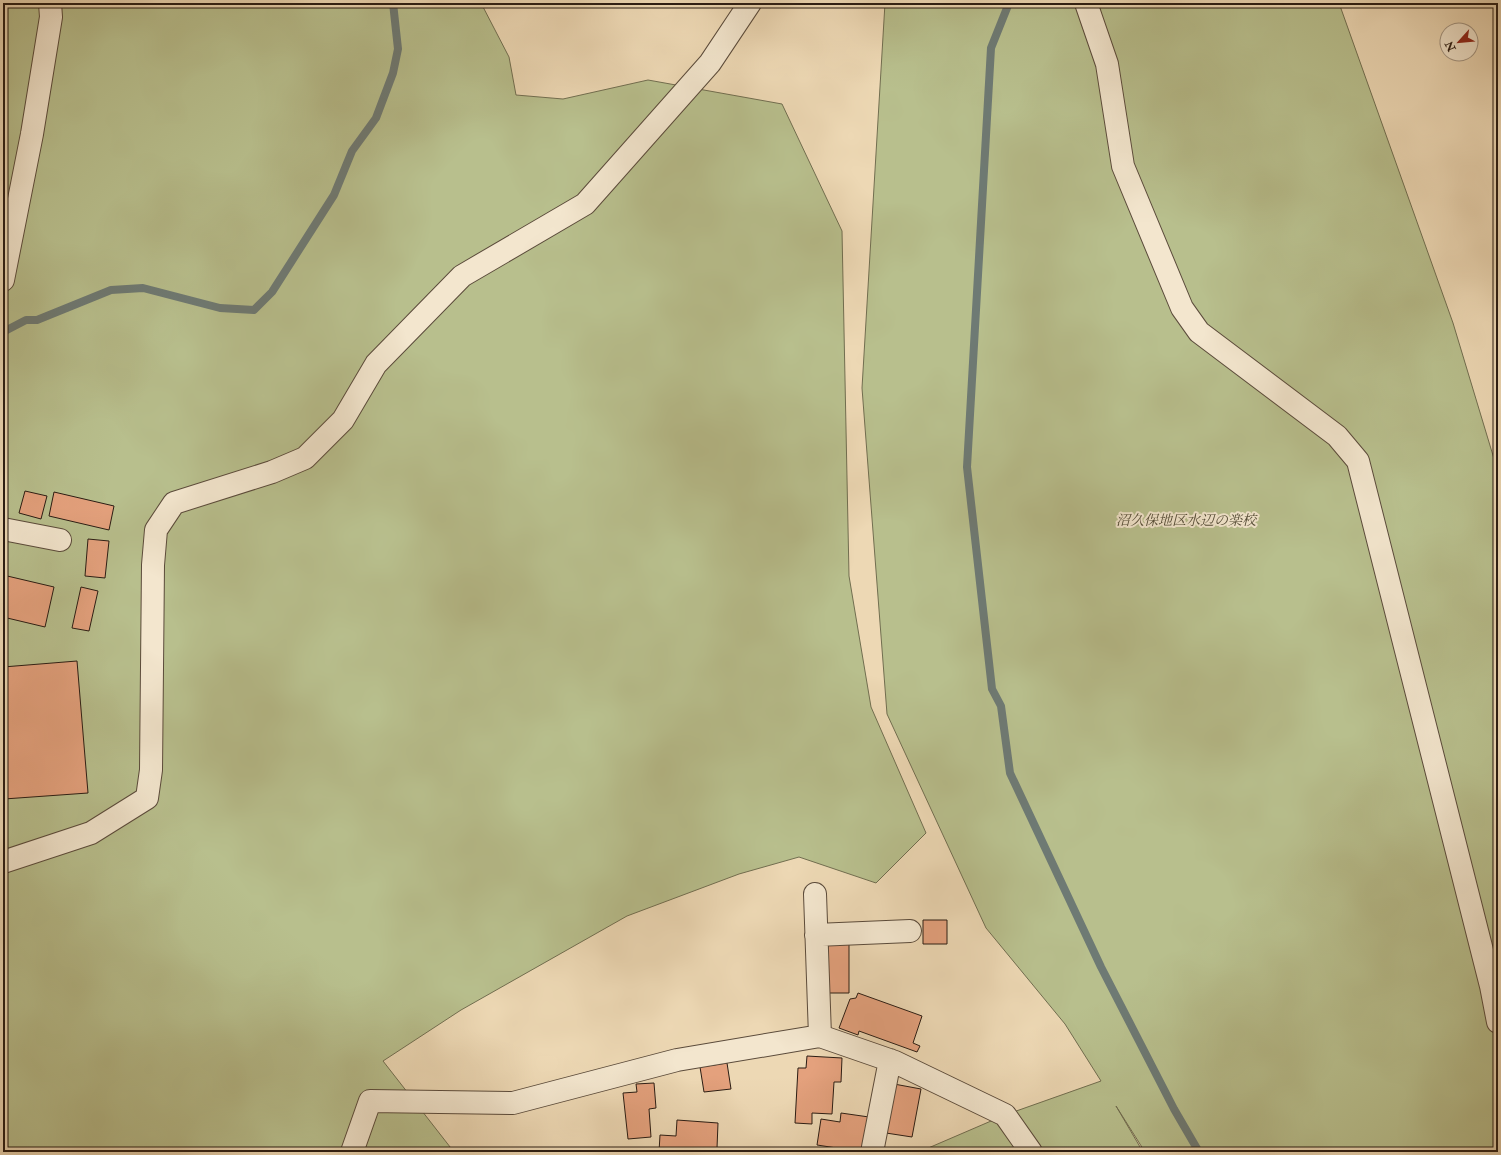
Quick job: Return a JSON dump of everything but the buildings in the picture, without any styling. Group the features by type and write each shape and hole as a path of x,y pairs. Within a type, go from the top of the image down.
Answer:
{"street":[{"path":"3,280 32,134 51,17 50,3"},
{"path":"3,862 91,833 147,798 152,770 153,565 156,530 174,503 272,472 305,458 343,420 376,364 462,276 584,204 710,63 750,3"},
{"path":"1086,3 1107,64 1123,166 1182,308 1199,332 1337,436 1358,461 1491,986 1498,1022"},
{"path":"3,529 60,540"},
{"path":"814,894 820,1036"},
{"path":"816,935 910,930"},
{"path":"352,1152 370,1101 513,1103 677,1060 820,1036 890,1060 1005,1115 1031,1152"},
{"path":"873,1147 890,1060"}],"green space":[{"path":"3,3 481,3 509,57 516,95 563,99 648,80 782,104 842,231 849,576 871,707 926,833 876,883 799,857 739,874 627,916 461,1010 383,1061 454,1152 3,1152"},
{"name":"沼久保地区水辺の楽校","path":"885,3 1339,3 1453,323 1498,472 1498,1152 1145,1152 1116,1106 1143,1152 919,1152 1005,1115 1101,1081 1065,1024 986,928 887,714 862,388"}],"waterway":[{"path":"3,332 26,320 37,320 111,290 143,288 220,308 254,310 272,292 334,195 352,151 376,118 393,73 398,49 393,3"},
{"path":"1009,3 991,48 967,467 992,689 1001,706 1010,773 1101,967 1174,1109 1199,1152"}]}
